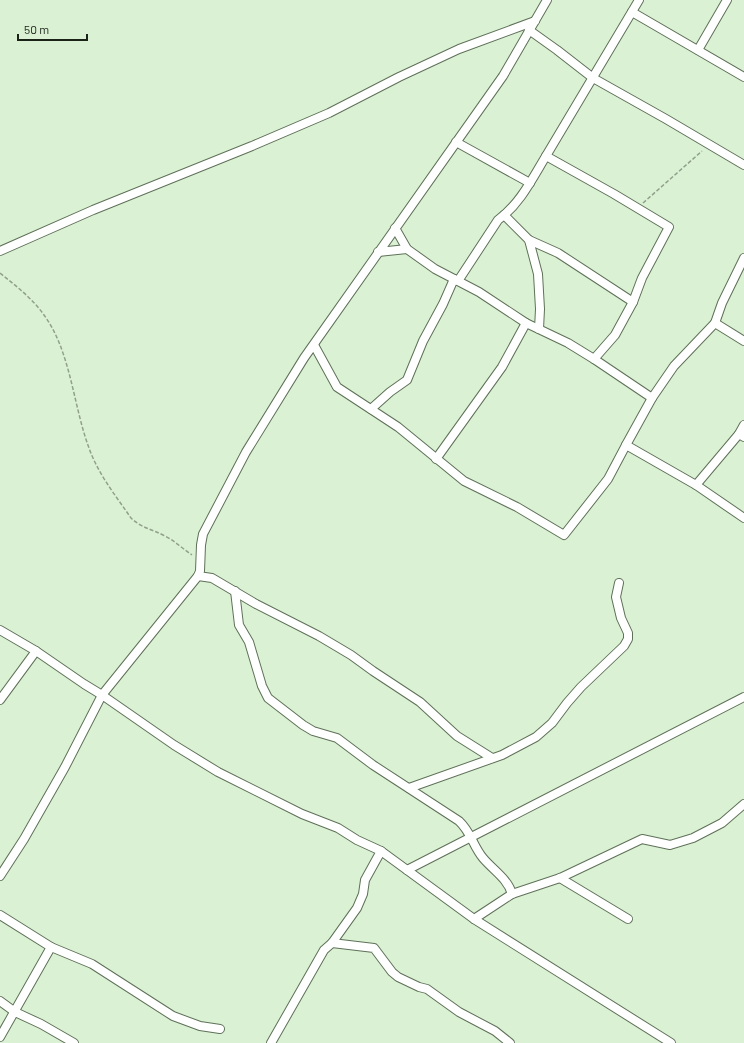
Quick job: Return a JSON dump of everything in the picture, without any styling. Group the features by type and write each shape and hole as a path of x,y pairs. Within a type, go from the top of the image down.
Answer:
{"street":[{"path":"0,876 24,839 65,767 102,694 198,576 200,571 201,545 208,524 246,452 304,358 503,76 547,0"},
{"path":"371,409 390,392 407,380 423,340 456,280 498,220 504,216 520,198 530,183 639,0"},
{"path":"698,50 727,0"},
{"path":"632,12 744,77"},
{"path":"0,251 93,210 252,146 329,113 399,77 459,49 535,21"},
{"path":"530,30 558,50 592,78 666,119 744,166"},
{"path":"456,142 530,183"},
{"path":"546,156 669,228 642,278 633,302 615,335 594,359"},
{"path":"504,216 529,240 558,253 633,302"},
{"path":"395,228 408,249 435,269 479,292 526,323 568,343 652,398"},
{"path":"529,240 538,274 540,309 539,329"},
{"path":"378,252 408,249"},
{"path":"314,344 337,387 398,427 464,481 517,507 564,535 608,479 652,398 674,366 715,323 722,303 744,258"},
{"path":"436,459 502,367 526,323"},
{"path":"715,323 744,341"},
{"path":"696,485 742,435 744,425"},
{"path":"626,445 696,485 744,518"},
{"path":"198,576 212,578 256,604 319,636 351,655 420,702 457,736 492,758"},
{"path":"409,788 492,758 525,744 544,731 581,687 624,646 628,639 628,632 621,618 616,597 619,583"},
{"path":"235,591 239,625 249,642 262,686 268,698 303,725 313,731 337,738 373,765 459,821 472,837 478,852 483,859 510,886 512,894"},
{"path":"0,630 36,651 84,684 102,694 174,745 218,772 302,814 338,828 357,840 381,851 474,919 671,1043"},
{"path":"0,700 36,651"},
{"path":"407,870 744,697"},
{"path":"474,919 512,894 560,878 642,839 670,845 693,838 722,823 744,804"},
{"path":"270,1043 297,1000 324,950 332,943 357,908 363,894 365,880 381,851"},
{"path":"560,878 628,919"},
{"path":"0,915 51,947 92,964 173,1016 200,1026 220,1029"},
{"path":"332,943 374,948 398,978 427,989 459,1012 495,1031 510,1043"},
{"path":"0,1037 51,947"},
{"path":"0,1001 15,1012 41,1024 74,1043"}],"path":[{"path":"637,208 709,144"},
{"path":"0,273 33,301 45,316 59,341 88,447 98,469 131,518 142,527 168,538 200,560"}]}
